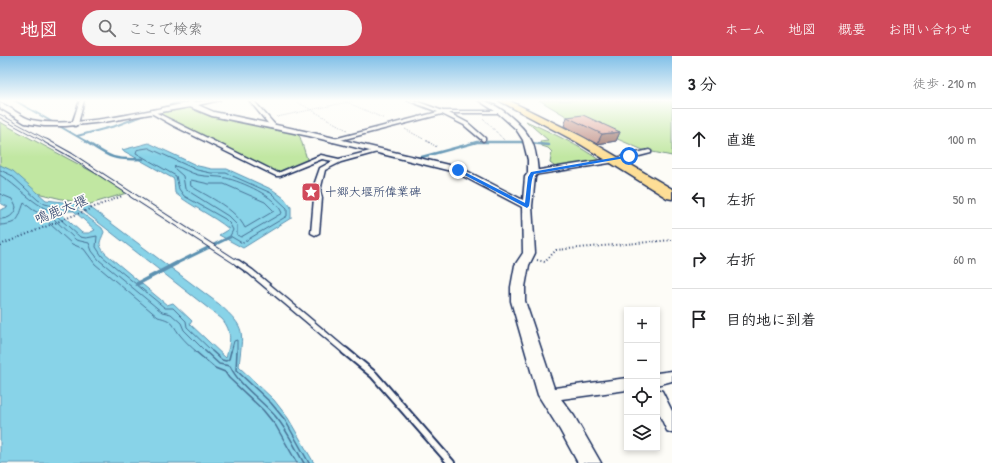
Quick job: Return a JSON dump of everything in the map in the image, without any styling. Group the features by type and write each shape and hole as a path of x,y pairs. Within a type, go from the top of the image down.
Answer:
{"highway":[{"path":"532,119 581,140 672,195"}],"street":[{"path":"24,119 44,124 76,124 108,119"},
{"path":"76,124 77,119"},
{"path":"166,119 278,175 321,157 339,161"},
{"path":"237,119 458,170 527,206"},
{"path":"267,119 273,126"},
{"path":"333,140 414,119"},
{"path":"456,119 466,124 483,139"},
{"path":"512,119 525,135 532,160 533,173 530,177 527,206 529,253 522,265 518,287 518,301 547,396 567,423 590,463"},
{"path":"316,234 318,198 316,191 322,170 339,161 378,151"},
{"path":"533,173 616,160 649,152"},
{"path":"660,378 672,376"},
{"path":"547,396 624,384"},
{"path":"660,401 672,426"}],"lane":[{"path":"5,119 71,155 251,272 374,376 451,463"}],"path":[{"path":"328,119 355,134"},
{"path":"383,119 437,147"},
{"path":"489,119 505,141"},
{"name":"鳴鹿大堰","path":"0,245 130,192"},
{"path":"526,258 545,262 556,250 672,240"}],"green space":[{"path":"167,119 239,119 295,132 300,137 308,162 278,175"},
{"path":"571,119 672,119 672,156 643,150"},
{"path":"526,121 575,145 602,162 558,169 550,163 552,152 548,148 542,146 540,141 548,140"},
{"path":"0,122 130,192 87,205 37,193 0,176"}],"water":[{"path":"149,143 198,166 212,169 227,169 273,190 284,198 291,207 291,218 243,248 219,235 229,229 175,193 174,179 122,150"},
{"path":"0,165 13,171 46,200 87,205 219,304 235,320 241,332 242,338 239,367 274,400 288,418 314,463 0,463 0,210 8,207 0,203","holes":["54,207 80,208 222,319 228,328 230,338 226,358 190,324 192,321 173,303 167,305 105,253 100,245 104,232 102,228 78,210","62,211 74,211 95,230 89,233 82,233 60,213"]}],"building":[{"path":"571,119 592,119 620,132 602,134"}],"waterway":[{"path":"47,119 87,142"},
{"path":"77,136 115,126 134,119"},
{"path":"85,141 112,157 143,159"},
{"path":"418,158 477,142"},
{"path":"477,142 521,142"},
{"path":"521,142 549,145"},
{"path":"176,263 230,237"},
{"path":"137,284 176,263"}],"place":[{"name":"十郷大堰所偉業碑","path":"311,192"}],"route":[{"path":"458,170 527,206 530,177 533,173 616,160 629,156"}]}
